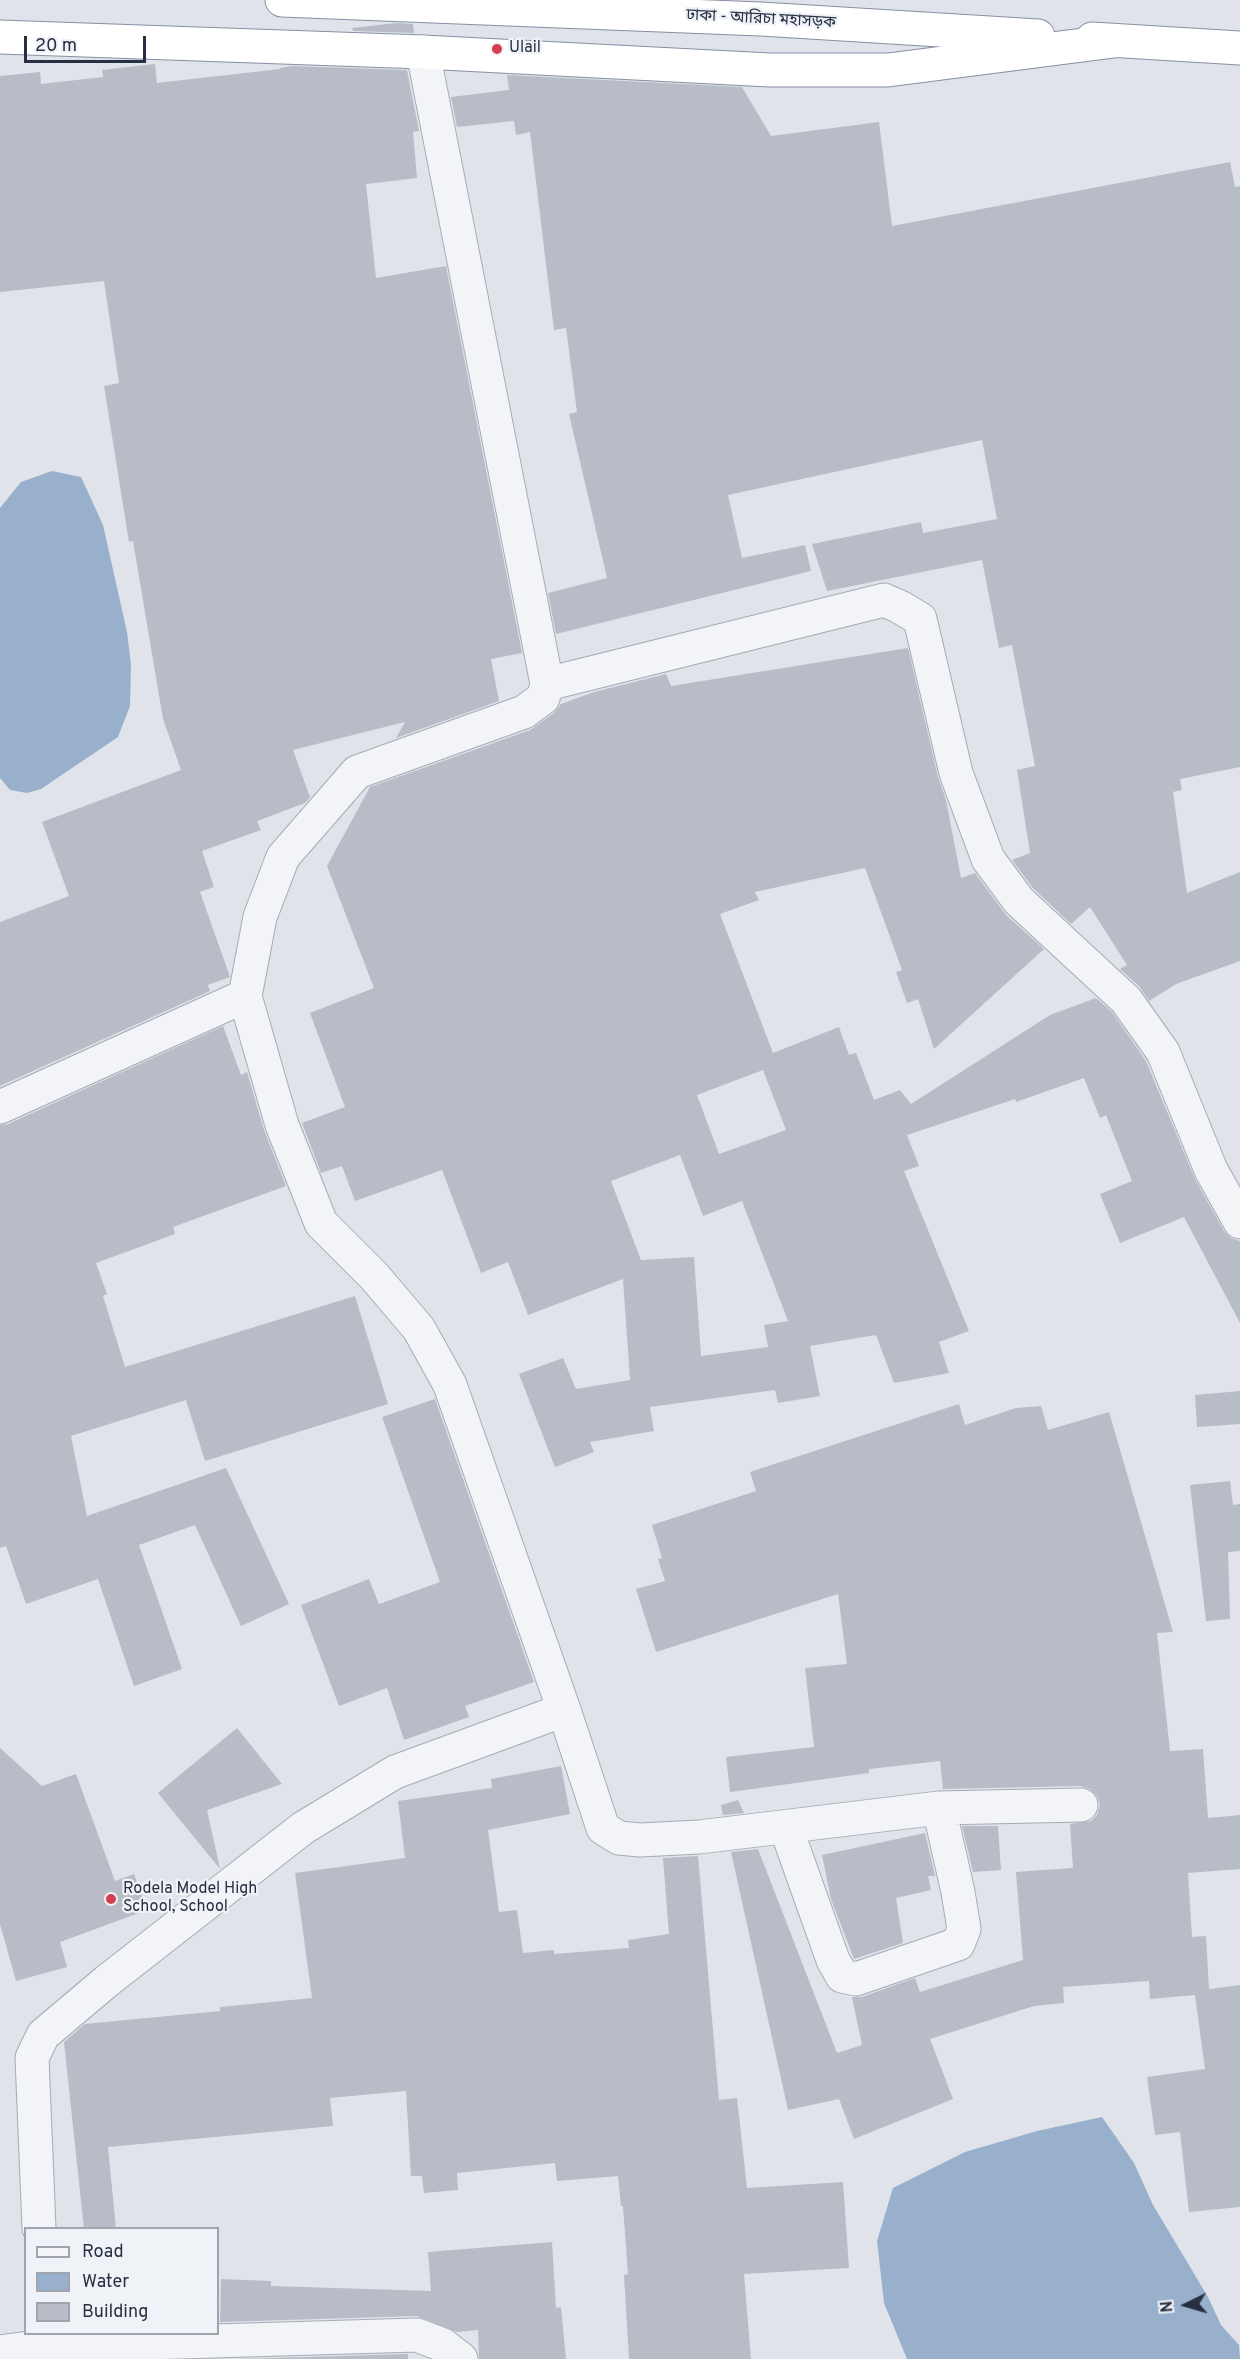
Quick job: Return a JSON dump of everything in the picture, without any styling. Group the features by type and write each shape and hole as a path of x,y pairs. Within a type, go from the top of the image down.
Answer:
{"highway":[{"name":"ঢাকা - আরিচা মহাসড়ক","path":"282,0 761,19 1240,48"},
{"path":"0,37 423,52 770,70 888,70 1114,41"}],"street":[{"path":"423,52 547,684 543,698 524,712 357,772 283,857 260,917 245,996 282,1125 321,1224 374,1276 419,1329 450,1385 603,1828 619,1838 640,1840 699,1837 786,1828 939,1808 1081,1805"},
{"path":"547,684 884,600 920,619 956,773 988,859 1019,901 1126,1000 1163,1052 1211,1170 1240,1222"},
{"path":"0,1107 245,996"},
{"path":"39,2227 32,2058 43,2035 107,1981 303,1828 395,1772 564,1710"},
{"path":"786,1828 833,1960 842,1976 856,1979 958,1944 964,1929 939,1808"},
{"path":"0,2352 44,2340 417,2336 443,2345 461,2359"}],"water":[{"path":"52,471 81,477 103,525 127,632 131,665 130,706 118,737 41,789 27,793 10,790 0,778 0,508 21,482"},
{"path":"1102,2117 1134,2163 1153,2205 1208,2297 1221,2325 1239,2345 1240,2359 907,2359 884,2303 877,2241 893,2188 965,2152 1037,2131"}],"building":[{"path":"396,23 413,24 414,33 353,31 352,28"},
{"path":"155,64 157,83 293,66 407,70 419,131 413,132 417,178 366,184 376,278 446,266 522,653 491,659 499,701 396,738 405,722 293,750 310,797 305,803 257,821 261,830 202,851 214,887 200,892 230,977 208,985 210,991 0,1086 0,922 69,896 42,822 181,770 163,719 133,541 129,542 104,386 119,383 104,281 0,292 0,76 40,72 41,84 103,77 102,70"},
{"path":"507,75 742,87 771,136 879,122 892,226 1230,162 1235,187 1240,186 1240,767 1180,779 1182,790 1173,792 1187,893 1240,872 1240,961 1176,984 1149,1001 1139,986 1120,969 1127,965 1090,907 1071,924 1033,888 1012,860 1030,853 1017,770 1035,766 1012,645 999,648 982,560 827,591 812,544 921,522 923,533 997,519 982,440 728,495 742,558 805,545 811,571 556,634 548,593 607,578 569,414 577,412 566,328 554,330 530,132 516,135 514,121 457,127 451,97 509,90"},
{"path":"908,648 938,777 946,800 961,878 975,873 1006,915 1044,949 934,1049 918,999 907,1003 896,972 902,970 865,868 755,892 759,900 720,914 773,1053 839,1027 849,1055 856,1053 874,1100 900,1090 911,1104 1050,1015 1096,998 1112,1012 1146,1061 1195,1179 1224,1231 1231,1238 1240,1241 1240,1323 1184,1217 1120,1243 1100,1194 1132,1181 1106,1115 1100,1118 1084,1078 1016,1102 1015,1099 907,1135 919,1166 904,1171 969,1331 939,1342 949,1373 894,1383 876,1335 810,1346 820,1396 778,1403 775,1390 650,1407 654,1431 590,1442 594,1452 555,1467 519,1374 563,1358 576,1389 630,1380 623,1279 528,1315 508,1262 481,1273 442,1170 355,1201 342,1166 321,1173 302,1123 345,1107 310,1013 374,988 327,866 370,787 530,730 554,713 561,704 594,692 666,674 671,686","holes":["763,1070 786,1130 719,1154 697,1095","680,1155 703,1216 742,1201 788,1321 764,1325 768,1347 701,1356 694,1257 641,1260 611,1181"]},
{"path":"223,1026 241,1075 247,1072 264,1130 286,1186 173,1227 175,1234 96,1263 107,1294 103,1296 125,1367 355,1296 388,1404 205,1461 186,1400 71,1436 87,1516 226,1468 289,1604 241,1626 195,1525 139,1545 182,1669 134,1686 98,1579 26,1604 6,1546 0,1548 0,1125 8,1124"},
{"path":"1240,1391 1240,1424 1197,1427 1195,1395"},
{"path":"435,1399 534,1682 465,1706 469,1717 404,1740 387,1688 339,1706 301,1605 369,1579 379,1604 440,1582 382,1417"},
{"path":"959,1404 965,1425 1016,1408 1041,1406 1048,1430 1109,1412 1173,1632 1157,1633 1170,1751 1203,1749 1208,1818 1240,1815 1240,1869 1188,1873 1192,1937 1206,1936 1209,1989 1240,1985 1240,2207 1189,2212 1180,2132 1155,2135 1147,2077 1205,2069 1195,1995 1150,1999 1149,1981 1063,1987 1064,2003 1034,2006 930,2039 953,2099 854,2139 839,2099 788,2110 731,1852 758,1849 837,2053 862,2045 852,1997 862,1997 915,1978 920,1992 1023,1960 1016,1872 1073,1868 1070,1824 1091,1821 1097,1815 1100,1805 1097,1796 1090,1789 1081,1786 943,1789 940,1761 869,1769 869,1773 730,1792 726,1757 814,1747 805,1668 847,1664 838,1594 656,1652 636,1589 665,1581 658,1559 662,1558 652,1525 756,1491 750,1472"},
{"path":"1230,1481 1233,1505 1240,1504 1240,1551 1228,1552 1230,1619 1206,1621 1190,1485"},
{"path":"237,1728 282,1784 207,1810 220,1869 158,1793"},
{"path":"0,1748 42,1786 76,1774 115,1881 134,1874 147,1910 60,1942 67,1967 16,1981 0,1924"},
{"path":"561,1766 570,1814 488,1830 499,1912 517,1910 523,1953 554,1950 554,1954 629,1948 628,1940 669,1934 663,1858 698,1856 719,2100 737,2098 747,2188 843,2182 849,2268 744,2274 751,2359 629,2359 624,2275 628,2274 623,2206 621,2206 618,2176 557,2181 555,2163 457,2173 458,2190 424,2193 422,2176 411,2176 406,2091 330,2098 333,2126 108,2147 116,2227 84,2227 64,2042 85,2024 220,2011 220,2007 312,1998 295,1873 405,1858 398,1801 492,1788 491,1779"},
{"path":"738,1800 744,1813 723,1815 721,1805"},
{"path":"962,1826 998,1826 1001,1870 973,1872"},
{"path":"925,1833 935,1876 928,1876 931,1890 896,1898 903,1943 854,1959 831,1899 822,1855"},
{"path":"552,2242 556,2308 561,2307 566,2359 479,2359 478,2330 457,2332 417,2316 220,2322 221,2279 271,2281 271,2286 431,2291 428,2252"},
{"path":"408,2354 408,2359 239,2359"}],"place":[{"name":"Ulail","path":"497,49"},
{"name":"Rodela Model High School, School","path":"111,1899"}]}
